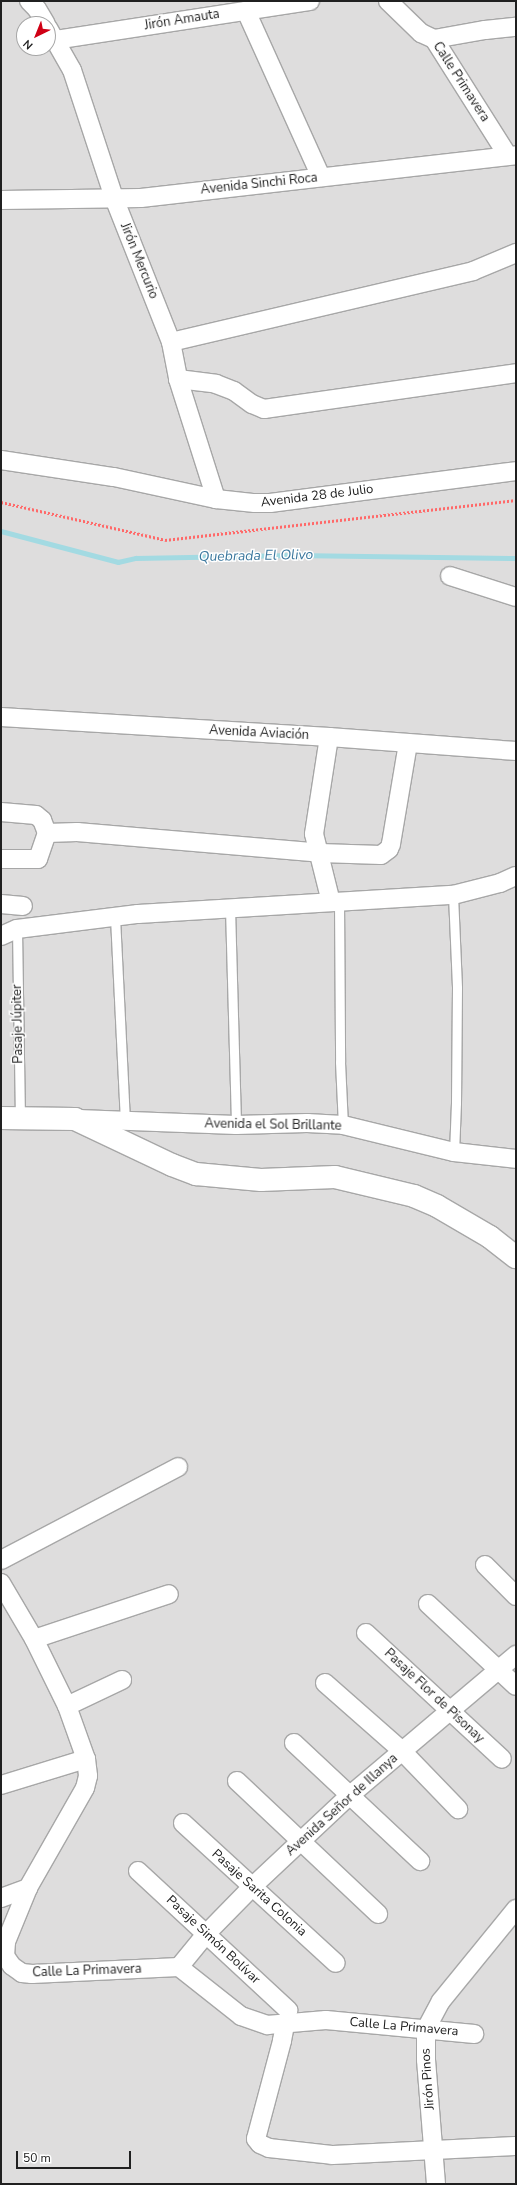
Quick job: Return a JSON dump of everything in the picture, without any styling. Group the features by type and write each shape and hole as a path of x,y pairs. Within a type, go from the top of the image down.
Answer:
{"street":[{"path":"29,1 41,16"},
{"name":"Jirón Amauta","path":"56,33 246,11 310,1"},
{"name":"Calle Primavera","path":"388,1 421,33 426,37 434,39 512,156"},
{"path":"246,11 321,177"},
{"path":"434,39 485,30 516,27"},
{"name":"Jirón Mercurio","path":"56,43 72,70 114,198 171,342 178,379 216,499"},
{"name":"Avenida Sinchi Roca","path":"1,200 141,198 512,156"},
{"path":"171,342 473,271 516,253"},
{"path":"178,379 216,384 234,391 252,404 264,409 516,373"},
{"name":"Avenida 28 de Julio","path":"1,460 114,477 216,499 270,503 516,471"},
{"path":"450,576 516,597"},
{"name":"Avenida Aviación","path":"1,717 329,737 516,751"},
{"path":"329,737 314,834 335,901"},
{"path":"47,833 77,832 320,853 381,855 389,849 408,743"},
{"path":"1,812 36,815 42,820 47,833 38,859 1,859"},
{"path":"9,933 115,917 335,901 453,895 500,883 516,876"},
{"path":"1,904 23,906"},
{"path":"10,1118 75,1119 196,1174 261,1180 335,1177 414,1196 437,1206 490,1237 516,1257"},
{"name":"Avenida el Sol Brillante","path":"75,1119 236,1125 343,1125 454,1152 516,1159"},
{"path":"1,1560 178,1466"},
{"path":"485,1565 516,1596"},
{"name":"Calle La Primavera","path":"1,1583 5,1602 34,1639 67,1706 86,1758 88,1776 85,1788 28,1888 6,1942 5,1956 12,1966 22,1973 32,1974 179,1967 241,2016 267,2025 286,2017 474,2034"},
{"path":"34,1639 169,1594"},
{"path":"428,1604 516,1686"},
{"name":"Pasaje Flor de Pisonay","path":"366,1633 502,1759"},
{"name":"Avenida Señor de Illanya","path":"179,1967 206,1934 300,1841 449,1710 516,1655"},
{"path":"67,1706 122,1680"},
{"path":"326,1683 402,1751 458,1809"},
{"path":"294,1743 420,1861"},
{"path":"1,1785 86,1758"},
{"path":"237,1781 378,1914"},
{"name":"Pasaje Sarita Colonia","path":"183,1823 336,1963"},
{"name":"Pasaje Simón Bolívar","path":"138,1871 206,1934 286,2017"},
{"path":"1,1898 28,1888"},
{"name":"Jirón Pinos","path":"436,2184 426,2060 426,2029 441,2001 516,1908"},
{"path":"286,2017 282,2041 256,2138 260,2144 269,2148 332,2155 434,2152 516,2146"}],"lane":[{"path":"453,895 457,995 454,1152"},
{"path":"335,901 343,1125"},
{"path":"230,908 236,1125"},
{"path":"115,917 125,1120"},
{"name":"Pasaje Júpiter","path":"9,933 10,1118"}],"shaded area":[{"path":"1,1 516,1 516,2184 1,2184"}],"waterway":[{"name":"Quebrada El Olivo","path":"1,531 118,562 136,558 293,555 516,558"}]}
